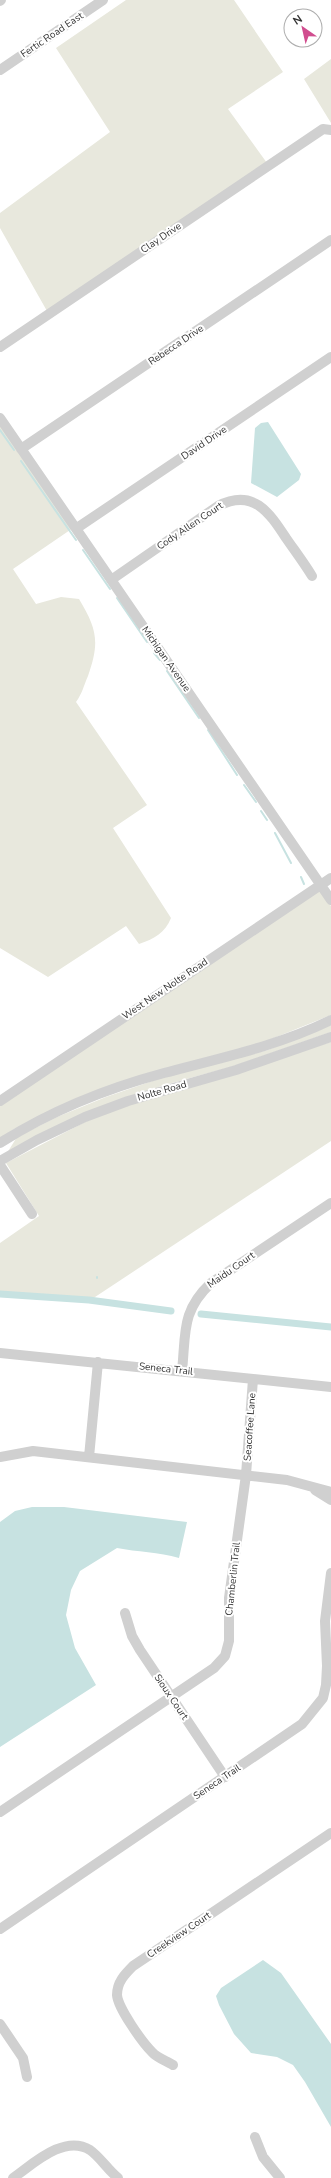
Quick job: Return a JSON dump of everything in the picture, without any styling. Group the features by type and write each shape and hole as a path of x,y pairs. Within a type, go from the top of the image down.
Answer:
{"street":[{"name":"Fertic Road East","path":"0,70 103,0"},
{"name":"Clay Drive","path":"0,347 327,130"},
{"name":"Rebecca Drive","path":"21,449 331,240"},
{"name":"David Drive","path":"77,528 331,357"},
{"name":"Michigan Avenue","path":"0,418 77,528 111,580 331,900"},
{"name":"Cody Allen Court","path":"111,580 218,506 236,500 254,503 268,511 312,576"},
{"name":"West New Nolte Road","path":"0,1101 331,878"},
{"name":"Nolte Road","path":"0,1143 55,1114 105,1093 163,1074 266,1046 331,1020"},
{"name":"Nolte Road","path":"0,1161 37,1140 85,1117 128,1101 236,1070 331,1037"},
{"path":"0,1158 15,1134"},
{"path":"0,1165 32,1214"},
{"name":"Maidu Court","path":"182,1371 188,1313 200,1293 211,1283 331,1203"},
{"name":"Seneca Trail","path":"0,1353 331,1387"},
{"path":"89,1457 98,1362"},
{"name":"Seacoffee Lane","path":"246,1475 254,1379"},
{"path":"0,1457 34,1451 287,1480 331,1492"},
{"name":"Chamberlin Trail","path":"0,1812 214,1668 225,1656 228,1641 229,1598 246,1475"},
{"path":"312,1488 331,1500"},
{"name":"Seneca Trail","path":"0,1928 302,1724 323,1698 327,1666 325,1621 331,1573"},
{"name":"Sioux Court","path":"125,1613 132,1636 225,1777"},
{"name":"Creekview Court","path":"173,2065 153,2054 121,2008 117,1996 123,1975 133,1966 331,1832"},
{"path":"0,2024 23,2058 27,2076"},
{"path":"255,2136 263,2157 280,2178"},
{"path":"13,2178 51,2151 74,2144 91,2150 109,2171 118,2178"}],"shaded area":[{"path":"126,0 234,0 283,72 228,109 267,163 47,311 0,228 0,213 110,132 56,48"},
{"path":"331,59 331,123 304,79"},
{"path":"0,425 73,528 13,569 36,604 61,597 79,599 90,619 95,636 94,654 88,676 76,702 147,805 113,828 171,918 166,928 162,932 139,944 126,926 48,977 0,948"},
{"path":"320,890 331,906 331,1015 264,1042 216,1057 14,1129 0,1138 0,1100"},
{"path":"331,1025 331,1032 234,1066 161,1086 7,1153 17,1137 57,1117 106,1097 164,1077 268,1050"},
{"path":"331,1042 331,1141 92,1299 0,1294 0,1243 39,1216 6,1163 87,1121 129,1104"}],"water":[{"path":"268,422 301,474 299,480 277,497 251,483 255,428 261,423"},
{"path":"32,1507 64,1507 187,1522 179,1558 164,1554 117,1548 80,1571 71,1590 66,1615 75,1648 96,1685 0,1747 0,1522 15,1511"},
{"path":"263,1960 281,1973 331,2044 331,2127 305,2082 293,2065 277,2057 251,2053 234,2034 219,2005 216,1996 221,1988"}],"waterway":[{"path":"0,430 14,450"},
{"path":"21,461 76,540"},
{"path":"83,550 110,589"},
{"path":"117,598 147,642"},
{"path":"154,653 160,660"},
{"path":"167,671 199,718"},
{"path":"208,730 237,775"},
{"path":"244,785 256,802"},
{"path":"261,811 267,820"},
{"path":"275,833 291,863"},
{"path":"301,877 304,884"},
{"path":"0,1294 89,1300 171,1311"},
{"path":"201,1314 331,1327"}]}
